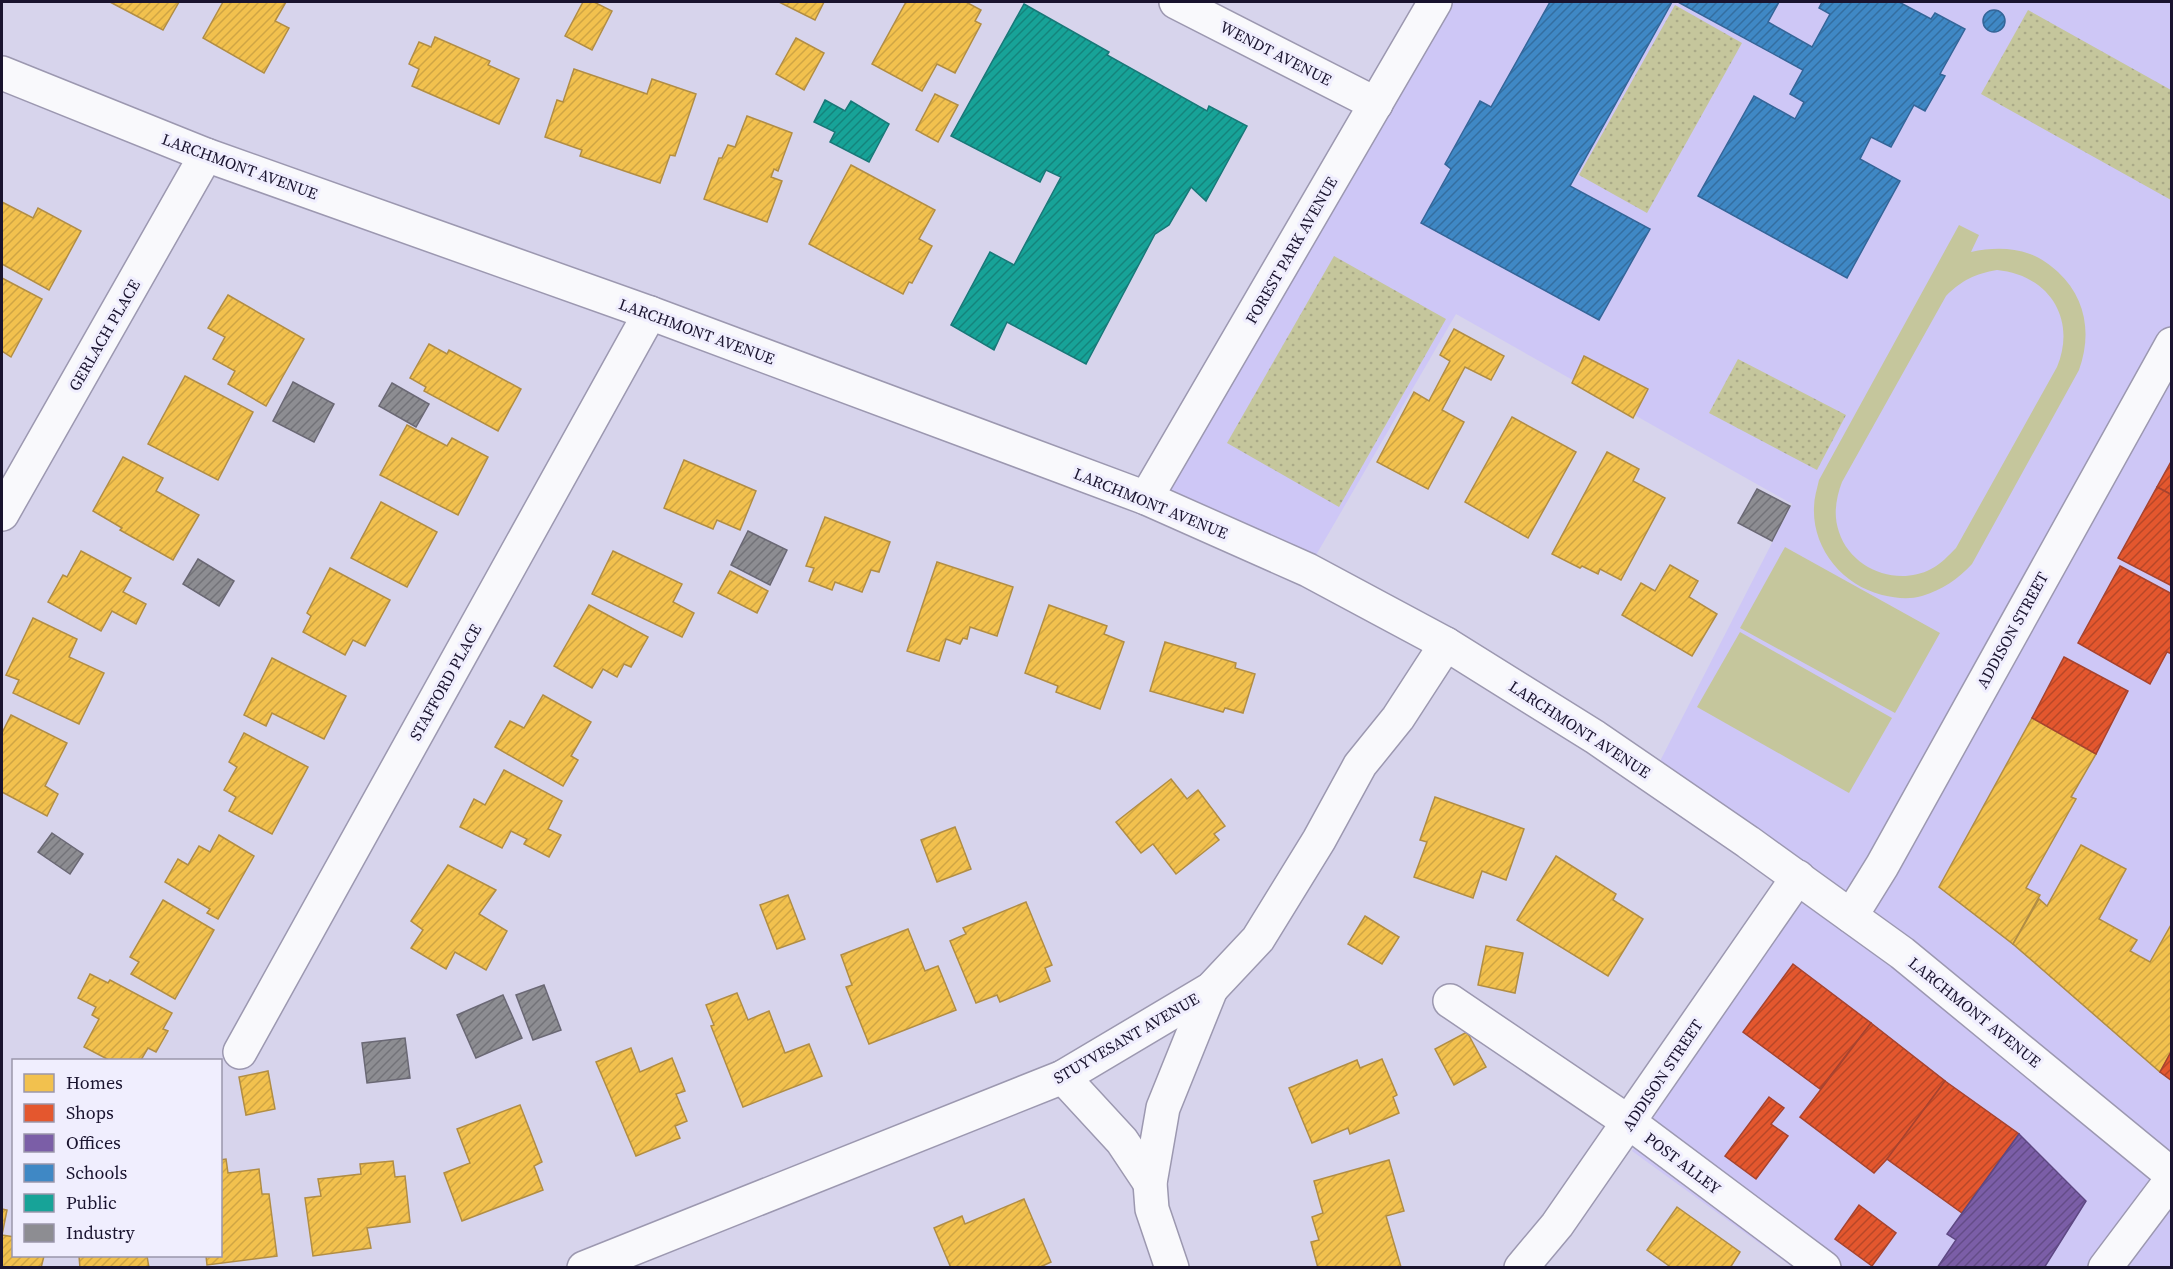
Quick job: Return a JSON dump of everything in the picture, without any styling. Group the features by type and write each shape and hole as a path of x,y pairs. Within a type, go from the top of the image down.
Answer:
{"street":[{"name":"WENDT AVENUE","path":"1176,2 1376,104"},
{"name":"FOREST PARK AVENUE","path":"1146,498 1435,2"},
{"name":"LARCHMONT AVENUE","path":"2,73 206,155 650,313 1146,498 1308,570 1446,644 1594,737 1798,877 1911,960 2172,1177"},
{"name":"GERLACH PLACE","path":"2,514 206,155"},
{"name":"STAFFORD PLACE","path":"240,1052 650,313"},
{"name":"ADDISON STREET","path":"1851,916 1888,856 2172,344"},
{"name":"STUYVESANT AVENUE","path":"584,1268 1063,1077 1211,989 1258,939 1319,840 1360,765 1398,718 1446,644"},
{"name":"ADDISON STREET","path":"1521,1268 1557,1225 1630,1123 1798,877"},
{"path":"1172,1268 1152,1209 1150,1183 1163,1108 1211,989"},
{"name":"POST ALLEY","path":"1450,1001 1630,1123 1824,1268"},
{"path":"1063,1077 1122,1141 1150,1183"},
{"path":"2105,1268 2172,1177"}],"shaded area":[{"path":"1445,2 2171,2 2171,1267 1792,1267 1632,1151 1812,874 1658,765 1792,504 1456,314 1312,562 1155,494"}],"green space":[{"path":"1675,5 1742,43 1647,213 1579,175"},
{"path":"2028,10 2171,90 2171,200 1981,94"},
{"path":"1959,225 1979,235 1971,252 2000,249 2030,254 2048,264 2067,282 2075,293 2084,317 2085,343 2079,370 1972,564 1955,579 1929,594 1907,598 1882,595 1854,583 1832,563 1818,537 1814,507 1819,480","holes":["1997,270 2015,274 2044,290 2054,302 2061,317 2062,349 2057,367 1956,548 1938,565 1918,574 1890,575 1864,565 1845,545 1839,532 1836,507 1842,482 1946,296 1969,278"]},
{"path":"1334,256 1446,319 1339,507 1227,443"},
{"path":"1738,359 1846,415 1817,470 1709,413"},
{"path":"1785,547 1940,633 1895,713 1740,628"},
{"path":"1740,632 1892,718 1849,793 1697,707"}],"building: Homes":[{"path":"110,2 179,2 163,30"},
{"path":"223,2 286,2 275,21 289,28 264,73 203,38"},
{"path":"583,2 594,2 612,11 592,50 565,36"},
{"path":"779,2 824,2 815,20"},
{"path":"906,2 966,2 981,10 975,21 981,24 955,73 937,64 922,91 872,64"},
{"path":"435,37 490,61 488,65 519,79 499,124 412,86 419,69 409,64 419,42 431,47"},
{"path":"796,38 824,53 804,90 776,74"},
{"path":"574,69 647,94 652,79 696,94 675,156 670,155 660,183 580,156 582,150 545,137 557,100 563,102"},
{"path":"935,94 958,105 938,142 916,130"},
{"path":"747,116 792,133 778,171 774,169 771,177 782,181 767,222 704,199 719,158 722,158 728,145 735,147"},
{"path":"851,165 935,210 919,239 932,246 912,283 909,282 903,294 809,244"},
{"path":"2,202 33,218 38,208 81,231 49,290 2,264"},
{"path":"2,278 42,299 11,357 2,351"},
{"path":"228,295 304,339 266,406 228,384 235,371 213,359 225,337 208,328"},
{"path":"1454,329 1504,356 1491,380 1465,367 1442,410 1464,422 1428,489 1377,462 1414,392 1429,401 1450,361 1440,355"},
{"path":"429,344 447,354 449,350 521,389 498,431 424,391 426,387 410,378"},
{"path":"1584,356 1648,389 1633,418 1572,383"},
{"path":"185,376 253,412 218,480 148,444"},
{"path":"1512,417 1576,452 1528,538 1465,502"},
{"path":"407,425 447,446 452,438 488,457 458,515 380,475"},
{"path":"1607,452 1639,469 1633,481 1665,498 1621,580 1600,569 1598,574 1582,566 1580,568 1552,554"},
{"path":"123,457 163,478 156,491 199,515 173,560 120,530 122,528 93,511"},
{"path":"684,460 756,491 740,530 717,520 713,529 664,508"},
{"path":"381,502 437,532 407,587 351,558"},
{"path":"825,517 890,542 879,572 871,570 862,592 835,582 832,590 809,581 814,568 806,566"},
{"path":"81,551 131,578 123,592 146,604 136,624 112,611 101,631 48,602 63,575 67,577"},
{"path":"613,551 682,584 673,602 694,613 682,637 592,594"},
{"path":"937,562 1013,587 997,636 970,627 967,639 963,638 960,644 946,639 939,661 907,651"},
{"path":"1670,565 1698,581 1689,597 1717,614 1692,656 1622,615 1641,583 1655,591"},
{"path":"330,568 390,600 365,646 353,640 345,655 303,632 311,616 307,613"},
{"path":"730,571 768,591 757,613 718,593"},
{"path":"589,605 648,637 631,667 624,664 617,677 603,669 592,688 554,666"},
{"path":"1049,605 1107,626 1104,634 1124,642 1100,709 1056,692 1058,686 1025,673"},
{"path":"33,618 77,639 69,657 104,673 79,724 13,693 19,680 6,675"},
{"path":"1165,642 1236,663 1235,668 1255,674 1243,713 1225,708 1223,712 1150,691"},
{"path":"272,658 346,696 324,739 272,713 266,726 244,715"},
{"path":"543,695 591,722 571,756 578,760 563,786 495,747 510,721 524,728"},
{"path":"11,715 67,743 45,786 58,794 47,816 2,792 2,733"},
{"path":"2032,718 2096,754 2071,797 2076,799 2026,888 2040,895 2013,944 1939,887"},
{"path":"244,733 308,767 272,834 229,811 236,797 224,790 237,767 229,762"},
{"path":"504,770 562,801 548,829 561,835 549,857 524,844 527,839 511,831 502,848 460,827 474,799 485,805"},
{"path":"1171,779 1187,799 1198,790 1225,826 1214,834 1219,840 1176,874 1153,844 1141,853 1116,822"},
{"path":"1435,797 1524,829 1506,880 1482,871 1473,898 1414,877 1427,842 1420,840"},
{"path":"955,827 971,869 937,882 921,840"},
{"path":"219,835 254,856 218,919 207,913 210,909 165,882 178,859 188,865 199,846 210,852"},
{"path":"2081,845 2126,869 2099,919 2137,940 2130,951 2150,962 2172,923 2172,1050 2160,1072 2013,944 2039,899 2047,906"},
{"path":"1556,856 1616,894 1613,900 1643,919 1608,976 1517,920"},
{"path":"448,865 496,890 479,914 507,931 486,970 455,952 446,969 411,948 423,930 411,921"},
{"path":"788,895 805,939 777,949 760,905"},
{"path":"163,900 214,930 175,999 131,974 139,962 130,957"},
{"path":"1026,902 1052,965 1045,968 1050,981 1000,1002 997,995 976,1003 950,941 966,934 963,928"},
{"path":"1365,916 1399,937 1382,964 1348,944"},
{"path":"908,929 925,971 938,966 956,1010 869,1044 846,987 852,985 841,955"},
{"path":"1486,946 1523,953 1515,993 1478,985"},
{"path":"90,974 108,983 110,980 172,1013 163,1029 168,1031 156,1052 148,1048 142,1059 107,1059 84,1047 99,1019 92,1015 96,1007 78,998"},
{"path":"737,993 748,1020 769,1011 785,1053 809,1044 822,1076 743,1107 711,1026 714,1025 706,1005"},
{"path":"1467,1032 1486,1067 1454,1085 1435,1049"},
{"path":"631,1048 640,1072 672,1058 685,1091 676,1094 687,1121 675,1126 680,1138 636,1156 596,1062"},
{"path":"1382,1059 1397,1095 1393,1097 1399,1113 1350,1134 1348,1128 1312,1143 1289,1088 1357,1060 1360,1068"},
{"path":"268,1071 275,1109 246,1115 239,1077"},
{"path":"520,1105 542,1162 534,1166 543,1190 462,1221 444,1173 470,1163 457,1129"},
{"path":"226,1159 228,1173 259,1169 262,1194 269,1194 277,1256 207,1265 206,1257 222,1257 222,1160"},
{"path":"1389,1160 1404,1211 1386,1216 1401,1267 1318,1268 1311,1242 1319,1240 1312,1217 1323,1213 1314,1181"},
{"path":"393,1161 395,1177 405,1176 410,1222 367,1228 371,1248 313,1256 305,1198 321,1196 318,1179 361,1174 360,1164"},
{"path":"1024,1199 1051,1262 1038,1268 951,1268 934,1228 962,1216 965,1224"},
{"path":"1677,1207 1740,1252 1730,1268 1672,1268 1647,1250"},
{"path":"2,1209 7,1210 2,1235"},
{"path":"2,1235 12,1237 12,1257 44,1257 41,1268 2,1268"},
{"path":"79,1257 147,1257 149,1268 80,1268"}],"building: Shops":[{"path":"2172,460 2172,495 2157,487"},
{"path":"2157,487 2172,495 2172,586 2118,558"},
{"path":"2120,566 2172,594 2172,654 2167,652 2150,684 2078,643"},
{"path":"2064,657 2128,691 2096,754 2032,718"},
{"path":"1793,964 1871,1023 1820,1089 1743,1032"},
{"path":"1871,1023 1945,1081 1874,1173 1800,1117"},
{"path":"2172,1050 2172,1081 2160,1072"},
{"path":"1945,1081 2019,1134 1962,1213 1887,1159"},
{"path":"1769,1097 1784,1108 1771,1124 1788,1136 1756,1179 1725,1156"},
{"path":"1859,1205 1896,1233 1872,1266 1835,1239"}],"building: Offices":[{"path":"2019,1134 2086,1201 2044,1268 1937,1268 1956,1240 1947,1234"}],"building: Schools":[{"path":"1550,2 1672,2 1570,186 1650,229 1599,320 1421,223 1451,169 1445,164 1480,101 1491,107"},
{"path":"1678,2 1779,2 1768,22 1812,47 1830,14 1819,8 1822,2 1899,2 1931,19 1935,13 1965,29 1940,74 1945,76 1925,111 1914,105 1891,147 1871,137 1860,159 1900,181 1847,278 1698,196 1754,96 1795,119 1804,102 1790,94 1803,70"},
{"path":"1994,10 2002,13 2005,21 2002,29 1994,32 1986,29 1983,21 1986,13"}],"building: Public":[{"path":"1024,4 1109,52 1107,55 1207,111 1209,106 1247,126 1206,201 1191,187 1169,225 1155,234 1086,364 1007,322 994,350 951,325 990,252 1014,265 1061,177 1046,170 1040,182 951,136"},
{"path":"825,100 845,111 851,101 889,124 869,162 830,142 835,132 814,122"}],"building: Industry":[{"path":"293,382 334,404 314,442 273,421"},
{"path":"392,383 429,404 416,427 379,406"},
{"path":"1757,489 1790,506 1772,541 1738,523"},
{"path":"748,531 787,550 770,585 731,565"},
{"path":"198,559 234,581 219,606 183,584"},
{"path":"52,833 83,854 70,874 38,852"},
{"path":"544,985 561,1030 533,1040 516,995"},
{"path":"503,995 522,1038 476,1058 457,1015"},
{"path":"405,1038 410,1078 367,1083 362,1043"}]}
